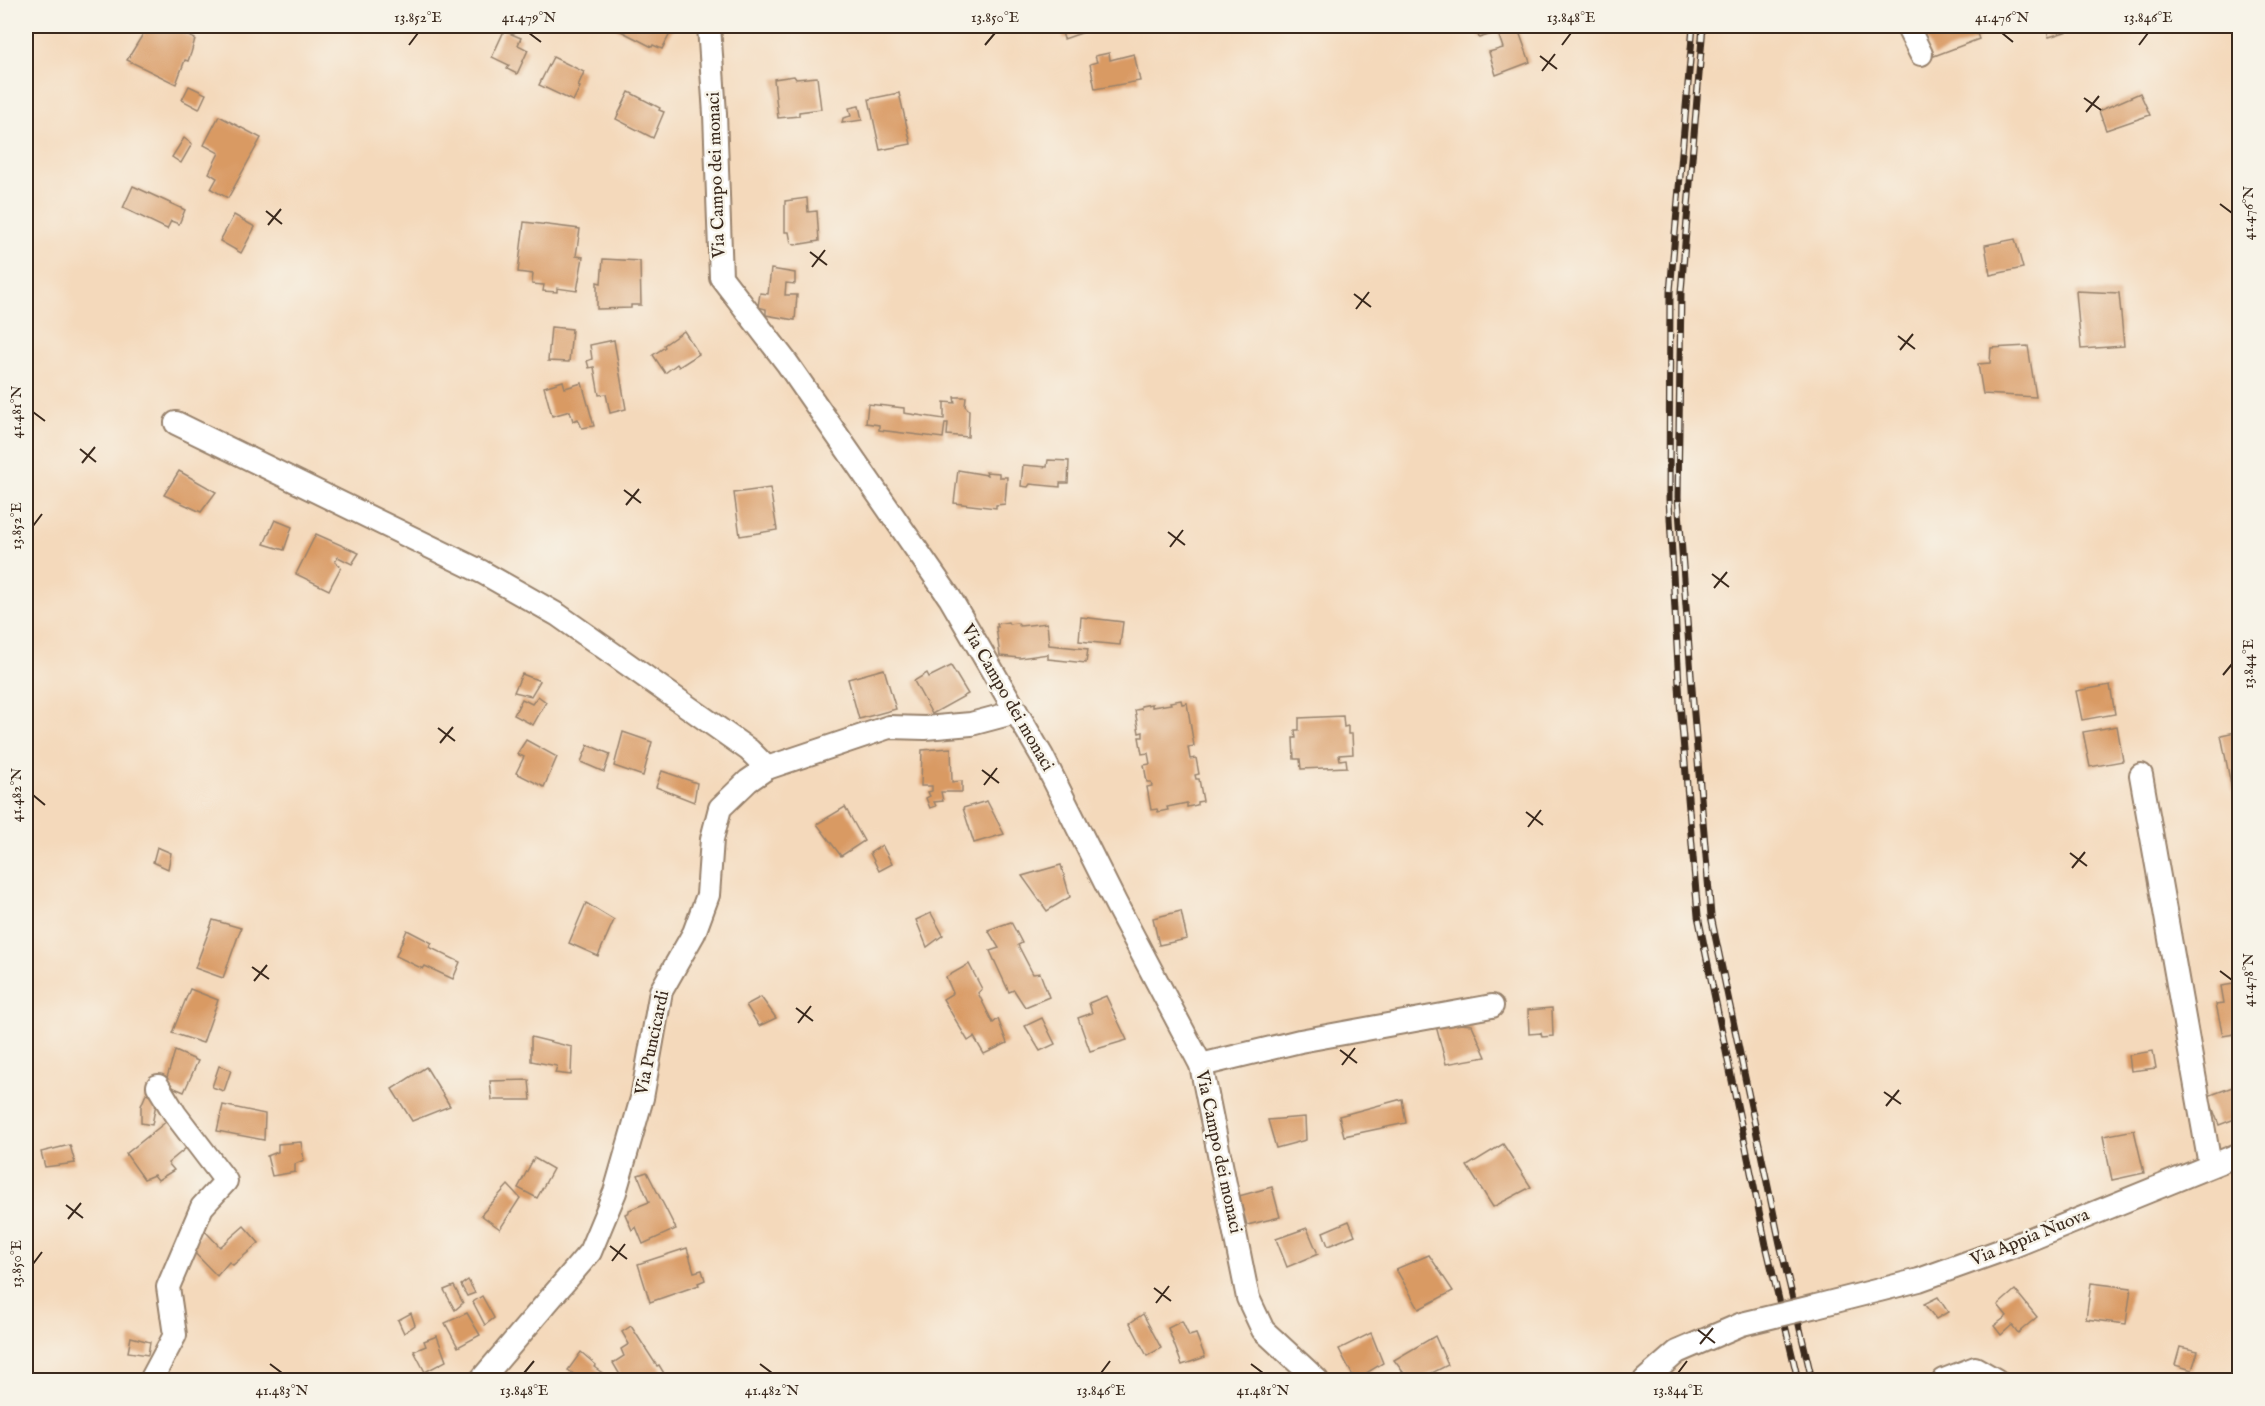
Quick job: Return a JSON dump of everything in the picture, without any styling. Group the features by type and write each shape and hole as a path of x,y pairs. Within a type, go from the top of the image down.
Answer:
{"street":[{"name":"Via Campo dei monaci","path":"709,26 721,277 787,363 950,598 1042,756 1116,904 1201,1065 1248,1298 1263,1330 1317,1380"},
{"path":"1907,26 1922,54"},
{"path":"176,423 482,572 558,615 749,750 767,768"},
{"name":"Via Puncicardi","path":"482,1380 590,1252 615,1192 642,1098 661,991 694,933 708,895 712,839 720,808 748,781 767,768 888,727 925,728 971,724 1016,712"},
{"path":"2141,775 2210,1165"},
{"path":"1201,1065 1300,1041 1492,1006"},
{"path":"151,1380 175,1335 168,1287 202,1207 226,1181 175,1114 158,1086"},
{"name":"Via Appia Nuova","path":"1645,1380 1677,1352 1742,1324 1919,1280 2011,1247 2240,1154"},
{"path":"1944,1380 1975,1368 1996,1380"}],"building":[{"path":"148,26 168,26 195,39 188,61 185,60 176,84 127,60"},
{"path":"611,26 674,26 662,49 653,45 652,47"},
{"path":"1060,26 1086,26 1087,31 1064,39"},
{"path":"1483,26 1495,26 1498,32 1479,38 1477,30 1484,28"},
{"path":"1517,26 1530,62 1496,75 1489,52 1503,48 1498,33"},
{"path":"1921,26 1974,26 1979,39 1934,56"},
{"path":"2045,26 2084,26 2049,37"},
{"path":"504,31 521,38 518,45 528,50 517,74 507,69 509,65 492,57"},
{"path":"1109,53 1110,60 1134,54 1140,81 1095,89 1090,64 1097,62 1095,56"},
{"path":"553,57 584,72 573,101 539,85"},
{"path":"794,76 796,79 817,77 821,109 799,112 799,116 778,118 774,79"},
{"path":"189,86 206,94 199,109 182,100"},
{"path":"629,92 664,112 653,138 616,119"},
{"path":"899,93 911,144 880,150 869,99"},
{"path":"2140,93 2150,115 2106,130 2099,111"},
{"path":"859,106 862,120 842,123 843,118 851,116 849,108"},
{"path":"219,116 261,138 228,198 211,189 217,178 209,173 219,153 204,145"},
{"path":"184,138 192,144 181,163 172,157"},
{"path":"133,186 185,210 179,224 171,221 167,229 123,208"},
{"path":"807,198 808,212 817,211 819,241 795,245 791,243 789,232 785,232 785,201"},
{"path":"234,215 255,227 241,253 220,241"},
{"path":"524,222 580,229 576,256 583,257 577,291 557,288 557,292 543,291 544,285 532,284 533,274 518,272"},
{"path":"2015,239 2023,268 1990,275 1985,245"},
{"path":"603,259 640,261 641,305 631,305 631,308 597,309 597,282 601,283"},
{"path":"771,269 795,273 795,284 786,283 785,295 797,295 795,320 766,315 766,309 758,307 760,293 768,294"},
{"path":"2076,291 2119,293 2124,346 2081,349"},
{"path":"551,327 572,329 569,362 548,361"},
{"path":"684,331 699,354 679,367 677,364 665,373 653,355"},
{"path":"614,340 626,409 610,413 606,394 599,395 594,367 589,368 587,361 592,359 590,345"},
{"path":"2028,346 2036,397 1983,394 1978,364 1990,363 1991,348"},
{"path":"563,381 565,388 582,383 594,426 582,428 578,419 573,421 570,411 552,416 544,387"},
{"path":"954,397 966,397 965,406 969,410 968,437 947,435 948,423 945,423 943,438 879,430 879,425 866,423 868,404 904,408 904,413 944,419 944,402 955,403"},
{"path":"1048,460 1069,461 1068,483 1060,483 1060,487 1030,484 1028,487 1021,486 1023,465 1047,467"},
{"path":"958,470 987,475 986,472 999,473 999,477 1007,477 1005,504 996,505 996,508 954,503"},
{"path":"179,471 216,492 201,512 164,495"},
{"path":"770,488 777,530 740,536 734,493"},
{"path":"275,520 292,527 284,550 264,544"},
{"path":"316,534 359,553 352,564 338,557 335,562 341,567 329,590 296,574"},
{"path":"1081,617 1123,622 1120,645 1079,641"},
{"path":"1008,622 1009,624 1017,623 1020,626 1047,623 1049,645 1088,649 1086,663 1048,659 1048,654 1020,658 1000,656 996,627 998,627 997,624"},
{"path":"951,666 968,694 932,714 914,681 927,673 929,677"},
{"path":"884,669 896,709 859,719 848,679"},
{"path":"522,674 540,681 531,696 514,692"},
{"path":"2110,685 2115,714 2082,720 2076,691"},
{"path":"538,696 546,702 533,725 514,715 522,699 532,704"},
{"path":"1181,700 1182,704 1187,703 1194,746 1188,747 1190,759 1196,758 1199,774 1195,775 1196,779 1199,779 1203,801 1187,807 1187,803 1167,807 1168,810 1158,812 1157,809 1151,810 1147,787 1152,786 1151,782 1147,782 1144,765 1150,764 1148,753 1142,754 1139,737 1143,737 1143,732 1139,733 1135,710 1141,709 1141,706 1152,704 1152,707"},
{"path":"1343,716 1344,727 1348,726 1348,734 1352,734 1353,754 1339,755 1340,760 1346,759 1347,767 1301,769 1300,759 1294,759 1293,738 1296,738 1295,730 1299,730 1299,718"},
{"path":"2117,726 2123,761 2090,767 2083,732"},
{"path":"2240,731 2240,809 2236,810 2221,735"},
{"path":"623,732 652,742 643,776 614,766"},
{"path":"526,740 557,757 544,787 516,773 524,757 517,754"},
{"path":"588,745 610,754 604,772 581,762"},
{"path":"951,748 952,782 962,781 962,792 941,792 943,801 934,802 936,806 930,808 926,798 930,796 928,792 932,791 932,786 921,786 922,750"},
{"path":"662,771 697,783 694,802 656,787"},
{"path":"987,801 1004,834 974,843 963,808"},
{"path":"845,807 864,841 841,856 817,824"},
{"path":"882,845 892,864 879,871 870,853"},
{"path":"157,847 171,853 168,869 153,862"},
{"path":"1061,865 1070,897 1047,911 1022,876"},
{"path":"586,903 614,920 598,956 569,943"},
{"path":"1181,911 1187,939 1159,945 1153,918"},
{"path":"931,913 943,935 927,947 916,920"},
{"path":"213,920 241,928 223,978 195,968"},
{"path":"1011,922 1022,943 1018,945 1033,974 1040,973 1049,997 1025,1007 1014,990 1009,992 990,951 999,948 988,930"},
{"path":"407,930 432,943 429,947 460,962 453,979 425,966 423,969 396,956"},
{"path":"969,964 982,989 978,993 993,1023 998,1019 1007,1043 984,1054 974,1037 968,1041 943,999 953,993 946,977"},
{"path":"2240,983 2240,1033 2223,1036 2216,1004 2224,1003 2221,986"},
{"path":"190,989 218,1000 203,1043 172,1033"},
{"path":"1106,996 1127,1040 1090,1051 1078,1018 1092,1013 1089,1003"},
{"path":"761,997 776,1018 759,1026 746,1005"},
{"path":"1552,1008 1553,1036 1542,1037 1541,1033 1529,1034 1528,1010"},
{"path":"1042,1018 1055,1044 1040,1051 1025,1026"},
{"path":"1435,1022 1472,1025 1486,1057 1446,1064"},
{"path":"531,1037 572,1047 571,1075 555,1073 557,1066 531,1061"},
{"path":"175,1051 198,1061 184,1092 165,1084"},
{"path":"2153,1051 2156,1068 2131,1071 2129,1055"},
{"path":"219,1066 231,1070 224,1091 212,1087"},
{"path":"426,1067 450,1106 412,1121 392,1089"},
{"path":"529,1080 531,1100 492,1100 490,1081"},
{"path":"2238,1085 2240,1117 2219,1125 2208,1096"},
{"path":"146,1094 157,1098 152,1125 141,1123 141,1106"},
{"path":"1402,1099 1406,1123 1344,1136 1339,1116"},
{"path":"223,1105 265,1114 264,1140 217,1131"},
{"path":"1305,1117 1306,1140 1276,1148 1268,1120"},
{"path":"167,1121 186,1148 168,1163 174,1170 158,1180 154,1175 144,1179 126,1154"},
{"path":"2134,1130 2144,1173 2112,1180 2103,1136"},
{"path":"301,1142 304,1160 295,1164 295,1172 272,1176 267,1156 278,1152 278,1144"},
{"path":"1503,1144 1531,1187 1493,1207 1467,1166"},
{"path":"70,1145 75,1163 45,1167 41,1152"},
{"path":"534,1158 553,1169 537,1198 518,1188"},
{"path":"647,1172 676,1229 643,1244 636,1227 632,1230 625,1214 649,1202 638,1175"},
{"path":"508,1185 520,1198 500,1229 481,1215"},
{"path":"1272,1187 1280,1217 1247,1225 1239,1196"},
{"path":"1349,1221 1355,1235 1328,1246 1323,1232"},
{"path":"244,1226 259,1243 233,1265 229,1262 217,1276 189,1247 205,1231 220,1247"},
{"path":"1307,1228 1318,1254 1287,1267 1276,1239"},
{"path":"687,1248 694,1272 702,1270 705,1280 698,1283 699,1285 650,1302 638,1264"},
{"path":"1429,1255 1453,1291 1419,1309 1396,1269"},
{"path":"468,1280 475,1293 467,1296 461,1285"},
{"path":"2091,1283 2131,1288 2126,1324 2086,1319"},
{"path":"454,1286 463,1303 455,1310 444,1290"},
{"path":"2015,1290 2037,1317 2018,1333 2012,1325 2001,1335 1994,1326 2007,1316 1998,1305"},
{"path":"482,1296 494,1318 485,1325 473,1302"},
{"path":"1938,1297 1948,1312 1936,1319 1924,1304"},
{"path":"411,1313 415,1325 404,1333 398,1320"},
{"path":"467,1313 480,1335 458,1347 445,1323"},
{"path":"1143,1314 1161,1348 1147,1356 1130,1323"},
{"path":"1182,1321 1189,1336 1196,1334 1205,1357 1182,1365 1168,1328"},
{"path":"631,1326 668,1380 623,1380 613,1363 624,1356 621,1349 629,1344 622,1332"},
{"path":"1371,1333 1383,1363 1355,1380 1339,1349"},
{"path":"437,1336 446,1361 425,1372 414,1351 426,1346 424,1341"},
{"path":"1435,1336 1448,1365 1418,1380 1409,1380 1394,1360"},
{"path":"131,1337 150,1342 148,1355 128,1352"},
{"path":"2180,1347 2198,1351 2192,1370 2175,1365"},
{"path":"581,1352 596,1365 594,1367 608,1377 605,1380 582,1380 568,1370"}],"railway":[{"path":"1693,26 1670,292 1669,499 1680,703 1698,916 1766,1245 1798,1380"},
{"path":"1703,26 1681,292 1678,497 1693,702 1711,916 1780,1244 1812,1380"}]}
